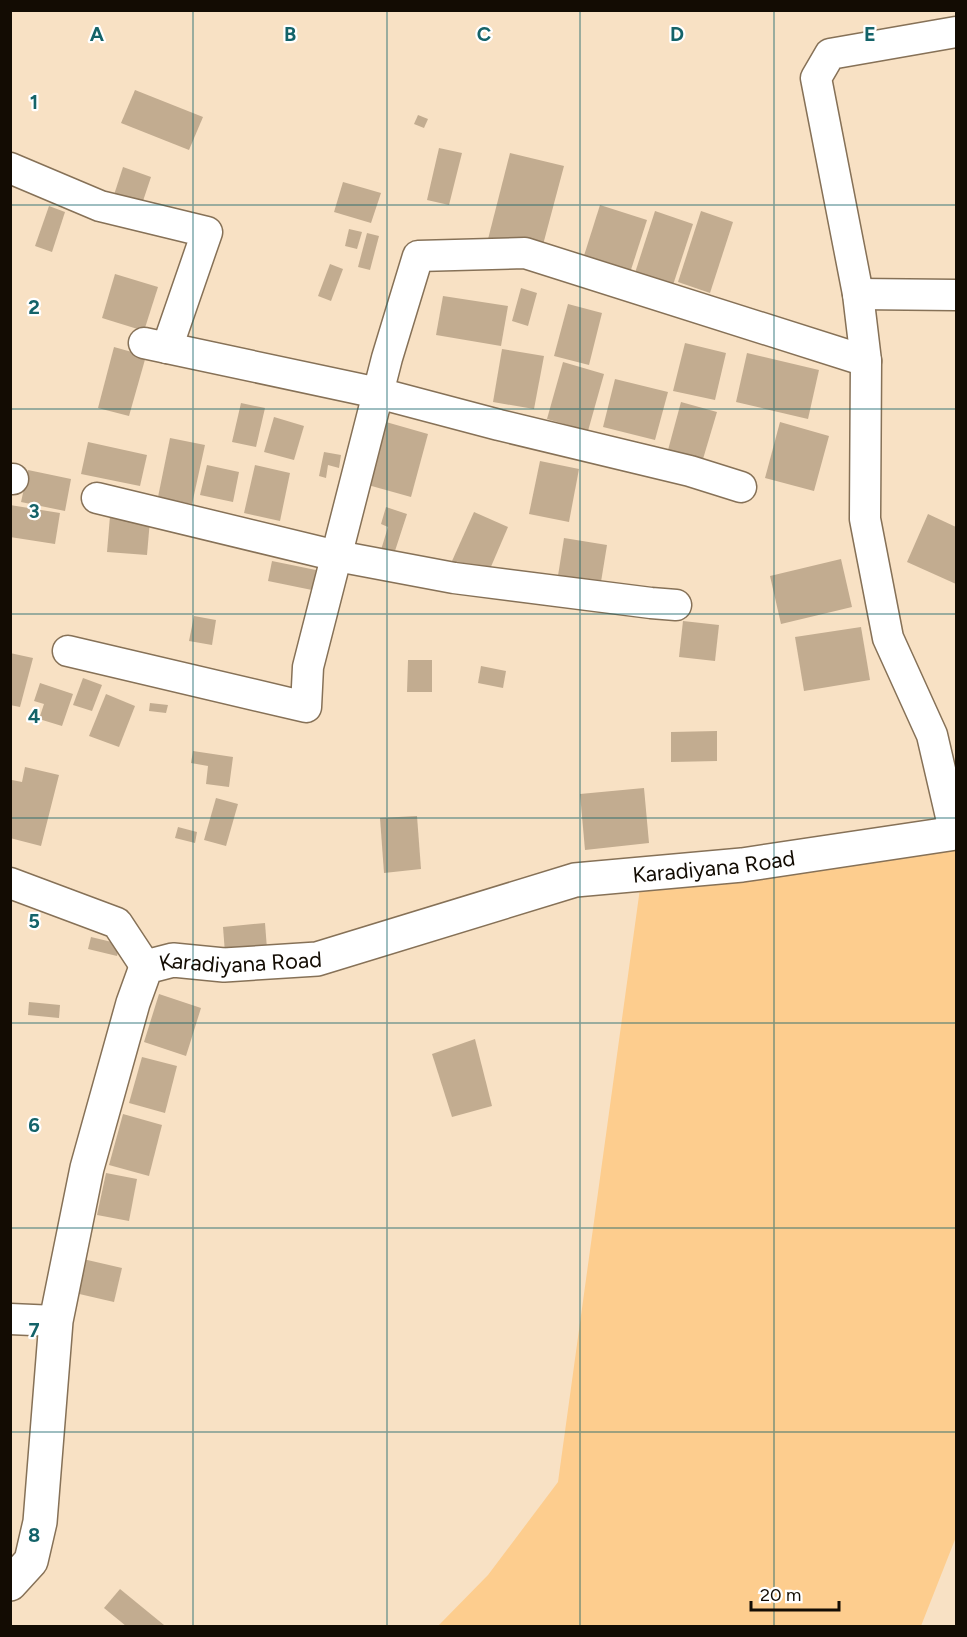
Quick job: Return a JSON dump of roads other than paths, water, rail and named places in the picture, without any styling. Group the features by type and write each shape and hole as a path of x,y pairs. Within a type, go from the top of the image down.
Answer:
{"street":[{"path":"956,834 932,735 888,638 866,519 866,361 858,294 816,78 830,54 957,32"},
{"path":"10,168 100,206 207,232 156,346 378,393 690,471 741,487"},
{"path":"68,651 306,707 308,667 387,358 418,256 525,253 866,361"},
{"path":"858,294 957,294"},
{"path":"97,498 337,556 454,578 651,603 676,604"},
{"name":"Karadiyana Road","path":"10,1584 31,1561 40,1522 56,1321 87,1168 133,1003 147,967 173,960 224,965 317,959 575,880 742,865 956,834"},
{"path":"10,884 117,923 147,967"},
{"path":"10,1319 56,1321"}]}
